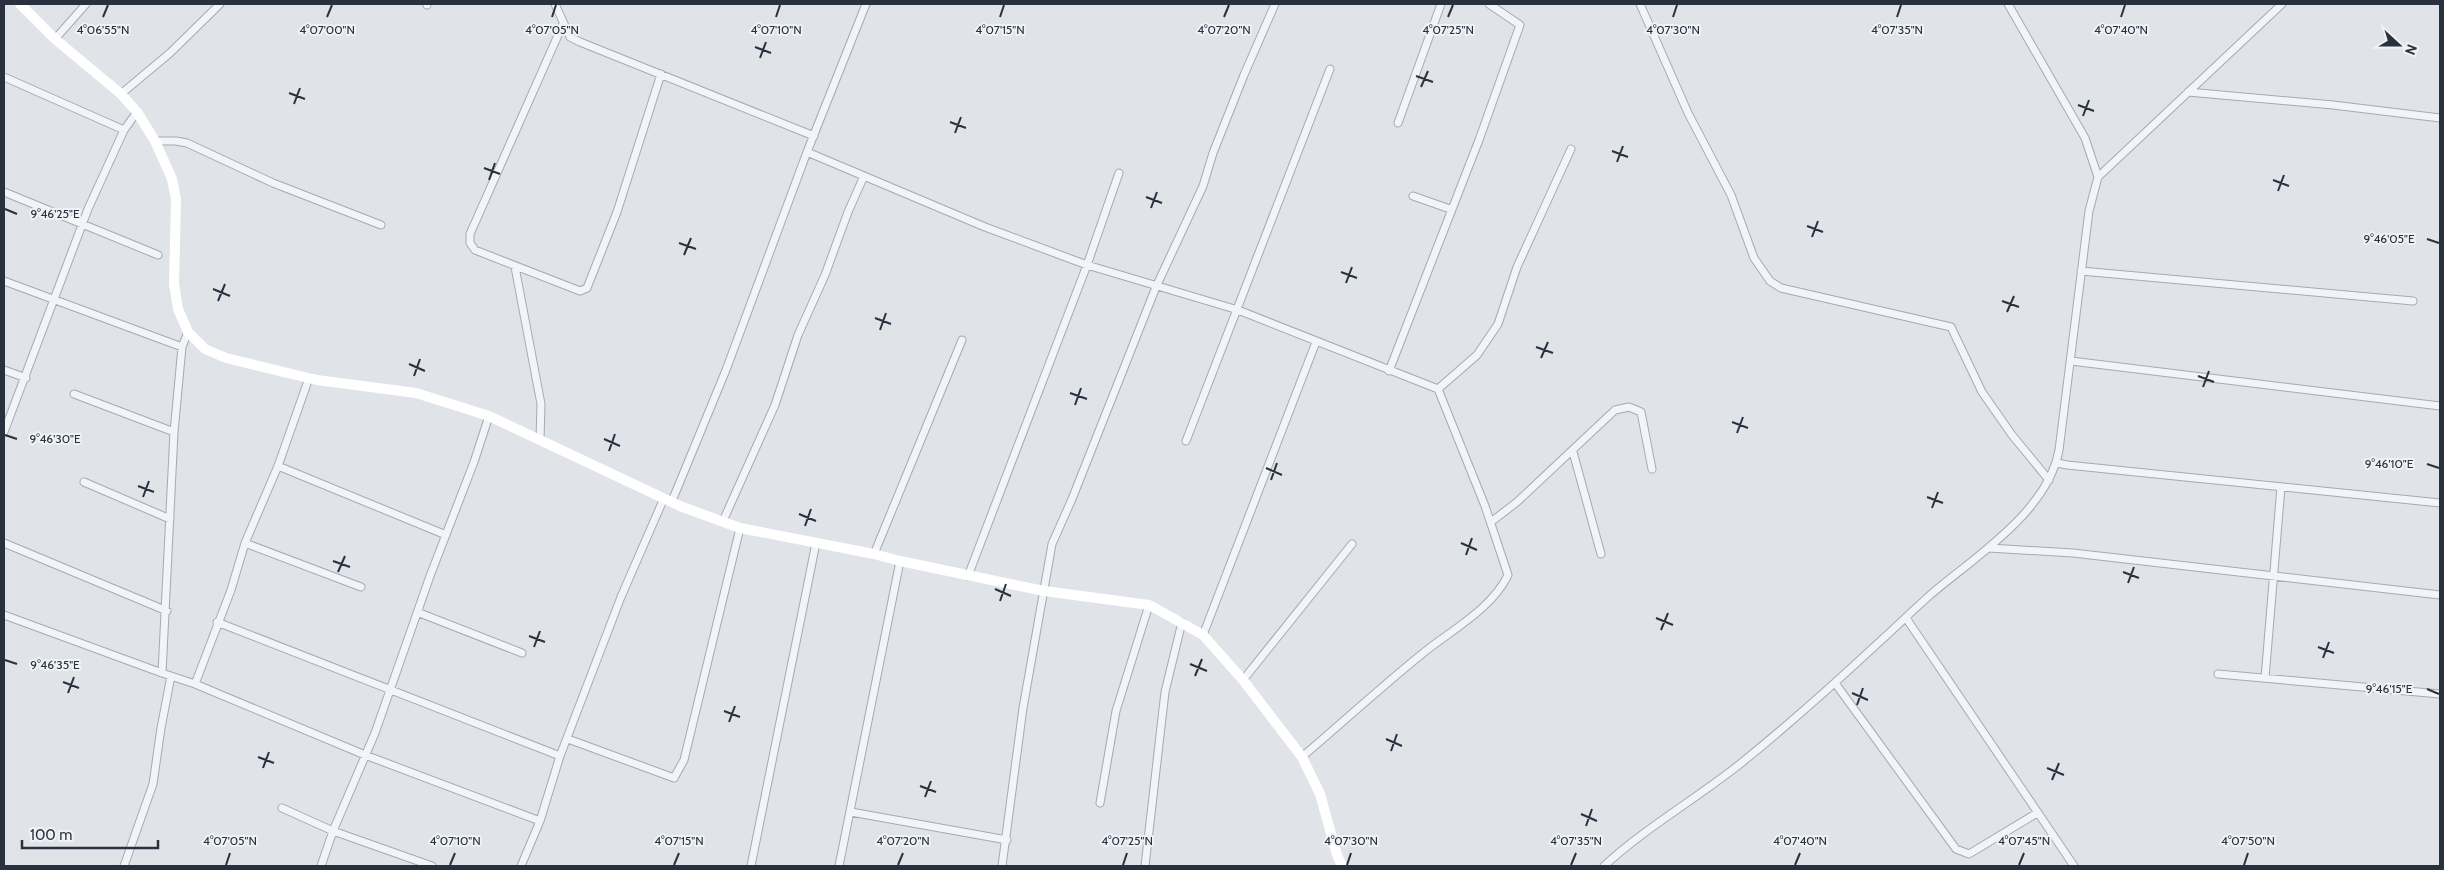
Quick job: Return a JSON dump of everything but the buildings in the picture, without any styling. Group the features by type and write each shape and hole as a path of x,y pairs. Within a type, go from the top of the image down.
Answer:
{"main road":[{"path":"20,4 56,39 121,94 137,112 155,141 172,179 176,199 174,284 178,309 188,332 205,349 226,358 309,378 416,393 489,416 668,500 740,528 874,554 968,576 1044,591 1149,605 1203,635 1243,680 1302,757 1320,794 1337,855 1342,866"}],"street":[{"path":"56,39 86,4"},
{"path":"121,94 170,53 220,4"},
{"path":"555,4 570,36 580,42 814,136"},
{"path":"522,866 540,821 560,756 621,597 723,379 807,152 866,4"},
{"path":"1002,866 1007,840 1023,708 1052,544 1072,499 1156,287 1203,186 1213,153 1275,4"},
{"path":"1398,123 1441,4"},
{"path":"1389,371 1450,209 1479,140 1520,25 1489,4"},
{"path":"1640,4 1688,113 1731,194 1754,258 1770,282 1781,288 1951,327 1982,392 2012,435 2049,480"},
{"path":"2008,4 2085,138 2098,177"},
{"path":"1607,865 1734,769 1835,683 1928,597 1989,548 2037,501 2057,462 2071,361 2072,332 2089,211 2098,177 2282,4"},
{"path":"563,24 470,234 470,243 475,250 580,291 587,288 617,212 661,74"},
{"path":"1186,441 1330,70"},
{"path":"4,77 124,130"},
{"path":"2188,92 2334,105 2440,118"},
{"path":"4,432 26,378 82,224 124,130 137,112"},
{"path":"155,141 187,143 273,183 381,225"},
{"path":"1438,389 1477,355 1498,324 1516,267 1571,149"},
{"path":"807,152 985,227 1087,265 1238,310 1438,389 1491,522 1508,574 1498,591 1302,757"},
{"path":"968,576 1087,265 1118,173"},
{"path":"723,521 775,405 798,334 825,275 848,212 864,176"},
{"path":"4,192 158,255"},
{"path":"1413,196 1450,209"},
{"path":"515,267 540,396 540,439"},
{"path":"2081,271 2414,301"},
{"path":"4,281 182,347"},
{"path":"162,673 174,432 182,347 188,332"},
{"path":"874,554 962,340"},
{"path":"1203,635 1316,342"},
{"path":"2071,361 2440,406"},
{"path":"4,370 26,378"},
{"path":"195,684 217,622 231,590 246,543 278,466 309,378"},
{"path":"74,394 174,432"},
{"path":"1491,522 1518,502 1615,410 1629,407 1636,408 1641,412 1652,469"},
{"path":"321,866 333,831 390,690 417,612 474,462 489,416"},
{"path":"1572,452 1600,554"},
{"path":"2057,462 2067,465 2440,503"},
{"path":"278,466 446,535"},
{"path":"84,482 170,518"},
{"path":"2264,678 2281,487"},
{"path":"568,739 674,778 684,760 740,528"},
{"path":"4,543 166,611"},
{"path":"246,543 360,587"},
{"path":"751,866 816,543"},
{"path":"1243,680 1352,544"},
{"path":"1989,548 2073,553 2440,595"},
{"path":"839,866 900,561"},
{"path":"1100,803 1116,711 1149,605"},
{"path":"417,612 522,653"},
{"path":"4,615 195,684 365,755 540,821"},
{"path":"1906,618 2074,866"},
{"path":"217,622 560,756"},
{"path":"1145,866 1165,692 1182,622"},
{"path":"2218,674 2440,694"},
{"path":"124,866 153,784 171,676"},
{"path":"1835,683 1956,849 1969,854 2037,813"},
{"path":"282,808 333,831 432,866"},
{"path":"851,812 1007,840"}]}
